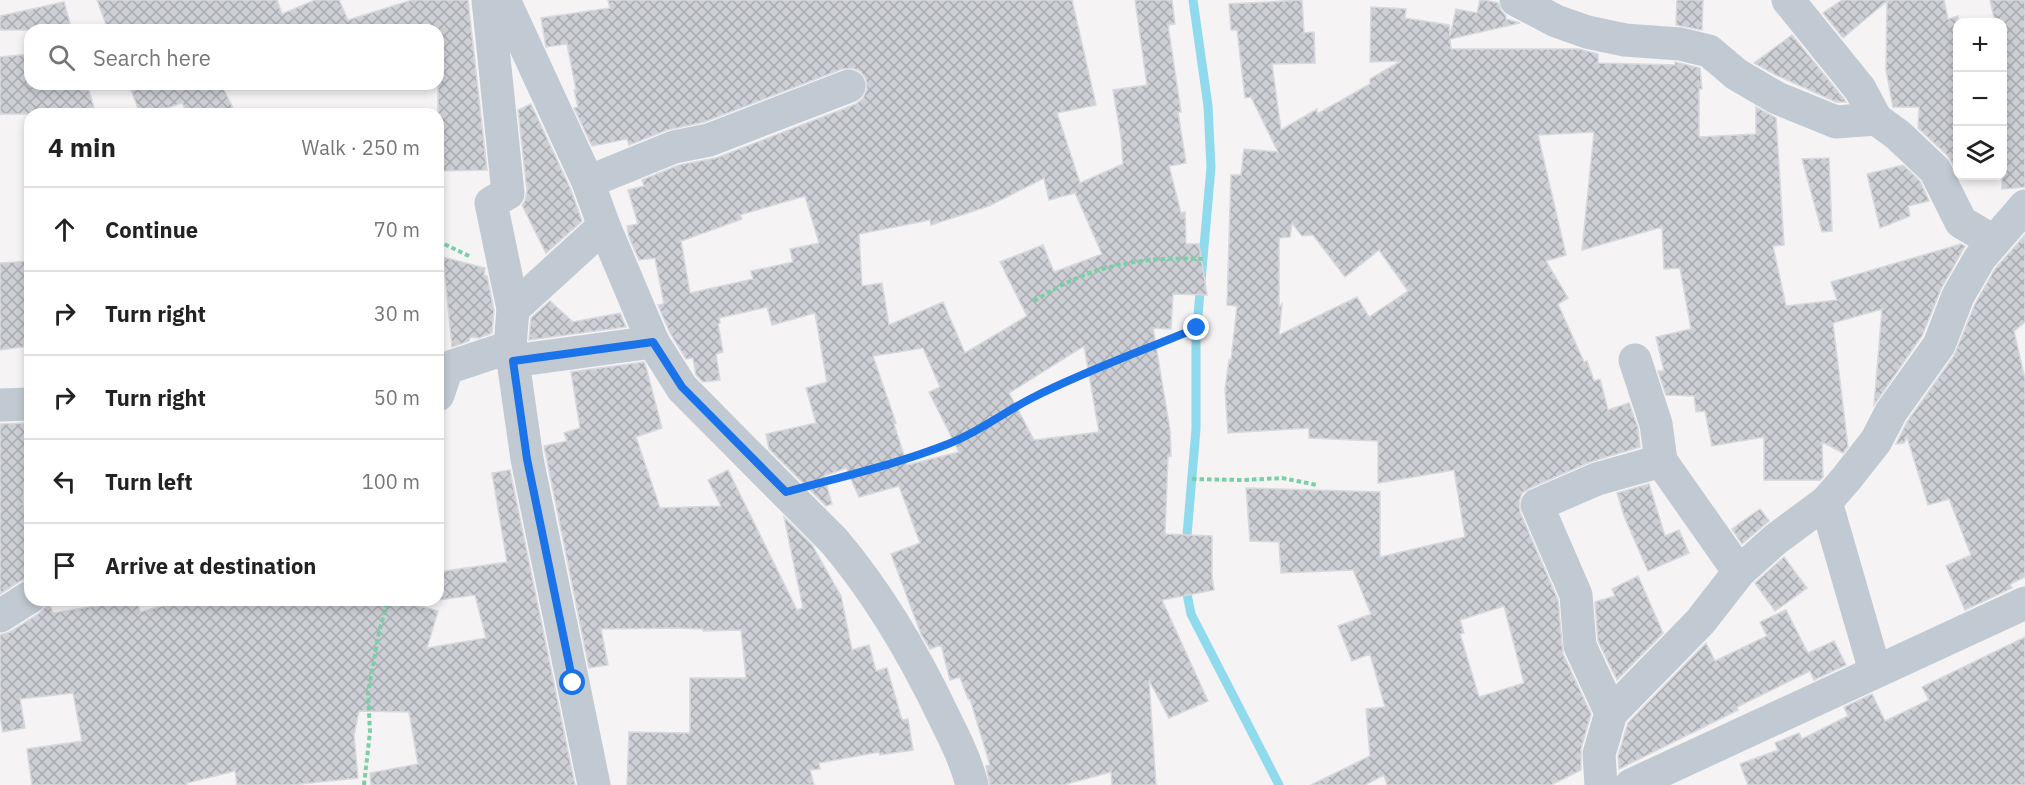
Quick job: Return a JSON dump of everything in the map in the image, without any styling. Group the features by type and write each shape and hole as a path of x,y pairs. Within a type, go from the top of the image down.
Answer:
{"street":[{"path":"488,0 508,193 491,203 513,309 511,354 527,459 594,785"},
{"path":"504,0 588,182 653,342 682,387 834,541 856,567 885,609 923,672 958,745 972,785"},
{"path":"1516,0 1556,21 1587,33 1625,40 1680,44 1708,51 1736,74 1777,98 1836,122 1876,119"},
{"path":"1788,0 1860,89 1876,119 1898,135 1935,170 1961,222 1993,241"},
{"path":"588,182 674,147 709,140 849,86"},
{"path":"1601,785 1599,754 1611,713 1700,622 1739,572 1776,538 1826,502 1876,441 1891,412 1939,345 1958,296 1980,258 2025,206"},
{"path":"513,309 604,226"},
{"path":"444,377 447,368 511,354 653,342"},
{"path":"1635,360 1656,424 1661,460 1739,572"},
{"path":"0,405 24,405"},
{"path":"1611,713 1580,646 1576,595 1537,505 1596,479 1661,460"},
{"path":"1826,502 1875,671"},
{"path":"0,616 24,601"},
{"path":"1631,785 1672,775 1875,671 2025,603"}],"path":[{"path":"1034,301 1075,279 1096,271 1139,261 1170,258 1204,259"},
{"path":"786,492 897,462 950,443 1079,375 1197,328"},
{"path":"1192,479 1282,478 1317,485"},
{"path":"364,785 370,732 368,693 379,632 386,606"}],"building":[{"path":"97,0 277,0 282,14 315,0 339,0 348,20 412,0 468,0 487,170 444,171 444,108 438,108 438,90 444,90 444,24 106,24"},
{"path":"608,0 1072,0 1096,105 1057,113 1080,183 1123,164 1113,90 1147,85 1135,0 1172,0 1175,24 1168,25 1186,163 1169,166 1181,213 1185,212 1186,244 1199,244 1207,295 1173,294 1171,329 1153,328 1170,430 1171,456 1168,456 1165,534 1212,536 1214,590 1162,600 1208,701 1169,718 1149,680 1156,785 1112,785 1111,772 1063,785 990,785 986,766 990,765 970,699 968,699 960,677 950,680 941,645 930,649 921,634 891,554 920,543 899,486 859,497 846,468 824,476 832,504 826,506 769,449 766,434 816,423 806,388 827,382 815,313 772,325 767,307 719,318 723,352 716,354 720,380 703,382 696,375 693,358 686,359 670,333 658,305 664,304 655,258 639,260 629,237 627,226 638,224 628,190 644,186 642,180 679,165 716,158 856,104 863,98 867,89 866,79 860,71 852,68 842,69 704,122 667,130 629,145 627,139 592,146 574,108 578,107 567,44 546,47 541,18 610,8","holes":["1044,178 1049,200 1075,193 1102,254 1054,272 1043,245 1000,262 1027,316 965,353 943,302 889,325 882,283 862,286 859,234 930,220 931,225 989,206","805,196 819,243 790,249 793,262 751,271 753,279 690,293 681,241 742,219 740,215","1084,346 1099,432 1034,440 1009,393","923,348 940,387 929,392 959,452 907,465 894,424 896,423 873,356"]},
{"path":"1302,0 1304,33 1314,32 1315,63 1272,64 1281,130 1317,109 1317,114 1370,84 1370,79 1401,61 1370,62 1371,7 1406,9 1405,18 1449,25 1450,36 1456,9 1477,13 1480,0 1484,0 1498,3 1506,19 1520,23 1450,39 1451,49 1579,49 1598,54 1598,63 1675,65 1675,62 1700,68 1702,89 1699,89 1699,137 1756,134 1756,107 1776,118 1784,245 1773,246 1786,306 1837,300 1831,282 1961,244 1965,246 1941,289 1922,336 1874,405 1882,309 1833,323 1848,447 1843,453 1822,442 1823,477 1820,480 1764,480 1764,437 1712,446 1705,411 1696,412 1694,396 1666,395 1658,371 1664,371 1656,337 1691,329 1680,268 1664,269 1662,227 1582,250 1594,132 1538,135 1566,255 1546,261 1568,298 1558,304 1584,362 1587,361 1594,381 1600,379 1608,410 1629,403 1638,428 1640,447 1590,462 1530,488 1522,493 1519,502 1520,512 1558,600 1563,654 1591,714 1581,749 1581,770 1551,785 1387,785 1384,775 1365,785 1311,785 1370,756 1366,709 1385,707 1370,654 1352,661 1338,626 1371,614 1353,570 1281,573 1279,542 1250,541 1246,488 1380,492 1380,557 1465,537 1454,470 1378,483 1378,441 1309,438 1309,428 1228,433 1225,389 1237,306 1227,305 1231,175 1241,175 1244,149 1278,152 1251,97 1245,98 1237,30 1231,30 1229,4","holes":["1292,223 1302,236 1313,235 1345,277 1379,250 1408,291 1369,317 1357,297 1279,335 1282,304 1279,307 1279,238 1290,237","1504,606 1524,683 1479,697 1460,634 1464,633 1460,620"]},
{"path":"1677,0 1703,0 1702,30 1676,25"},
{"path":"1842,0 1944,0 1948,19 1958,16 1958,18 1953,18 1953,164 1948,156 1918,128 1919,107 1893,107 1886,70 1887,1 1843,38 1823,13"},
{"path":"1990,0 2025,0 2025,187 2002,189 2002,180 2007,180 2007,18 1994,18"},
{"path":"64,2 70,24 24,24 24,30 0,30 0,16"},
{"path":"1792,35 1846,102 1836,102 1754,63"},
{"path":"24,55 24,90 89,90 94,108 24,108 24,114 0,114 0,57"},
{"path":"131,90 224,90 233,108 185,108 182,103 167,108 138,108"},
{"path":"531,104 571,190 582,221 546,253 522,205 527,191 518,110"},
{"path":"1829,158 1832,231 1822,232 1802,159"},
{"path":"1903,165 1920,181 1929,201 1908,206 1910,216 1880,228 1867,174"},
{"path":"2025,235 2025,322 2014,331 2025,379 2025,577 2010,584 2012,588 1965,610 1946,566 1971,555 1949,499 1928,505 1907,437 1904,443 1896,444 1907,422 1954,356 1975,304 1995,269"},
{"path":"444,257 485,268 484,275 487,276 494,310 492,333 479,338 470,337 469,341 452,347"},
{"path":"24,261 24,347 0,350 0,263"},
{"path":"550,301 573,322 620,313 626,327 529,340 531,318"},
{"path":"644,362 662,428 636,437 660,508 721,506 708,480 728,470 797,610 803,608 784,517 812,545 841,596 852,650 869,645 876,671 887,668 902,720 908,719 913,750 880,755 879,752 819,763 820,769 810,770 814,785 627,785 629,732 690,733 690,678 746,678 741,630 601,629 608,665 589,668 544,446 567,441 564,433 580,428 571,372"},
{"path":"24,423 24,580 0,594 0,424"},
{"path":"510,470 575,785 371,785 370,773 418,764 409,712 359,711 354,735 358,778 291,785 237,785 235,771 187,783 187,785 32,785 27,749 82,741 73,693 20,699 25,728 3,732 0,716 0,635 10,632 40,613 46,606 50,606 53,613 95,606 138,606 140,612 162,606 420,606 438,611 427,648 486,638 475,595 444,599 444,571 507,562 492,473"},
{"path":"1649,484 1665,536 1679,530 1689,553 1648,571 1624,516 1617,493"},
{"path":"1760,509 1769,521 1742,544 1732,529"},
{"path":"1784,557 1807,588 1775,611 1755,583"},
{"path":"1638,576 1663,633 1617,680 1598,641 1595,602 1615,596 1612,589"},
{"path":"1786,610 1808,653 1834,641 1846,665 1814,680 1810,671 1737,707 1738,710 1619,769 1618,756 1628,723 1706,643 1715,661 1767,636 1760,622"},
{"path":"2025,637 2025,785 1748,785 1740,764 1778,750 1775,743 1799,733 1802,739 1848,716 1844,707 1872,694 1885,721 1929,700 1922,687"}],"waterway":[{"path":"1186,547 1196,429 1196,338 1211,167 1208,106 1193,0"},
{"path":"1185,584 1191,614 1279,785"}],"route":[{"path":"573,683 527,459 513,361 653,342 682,387 786,492 897,462 950,443 1079,375 1197,328"}]}
